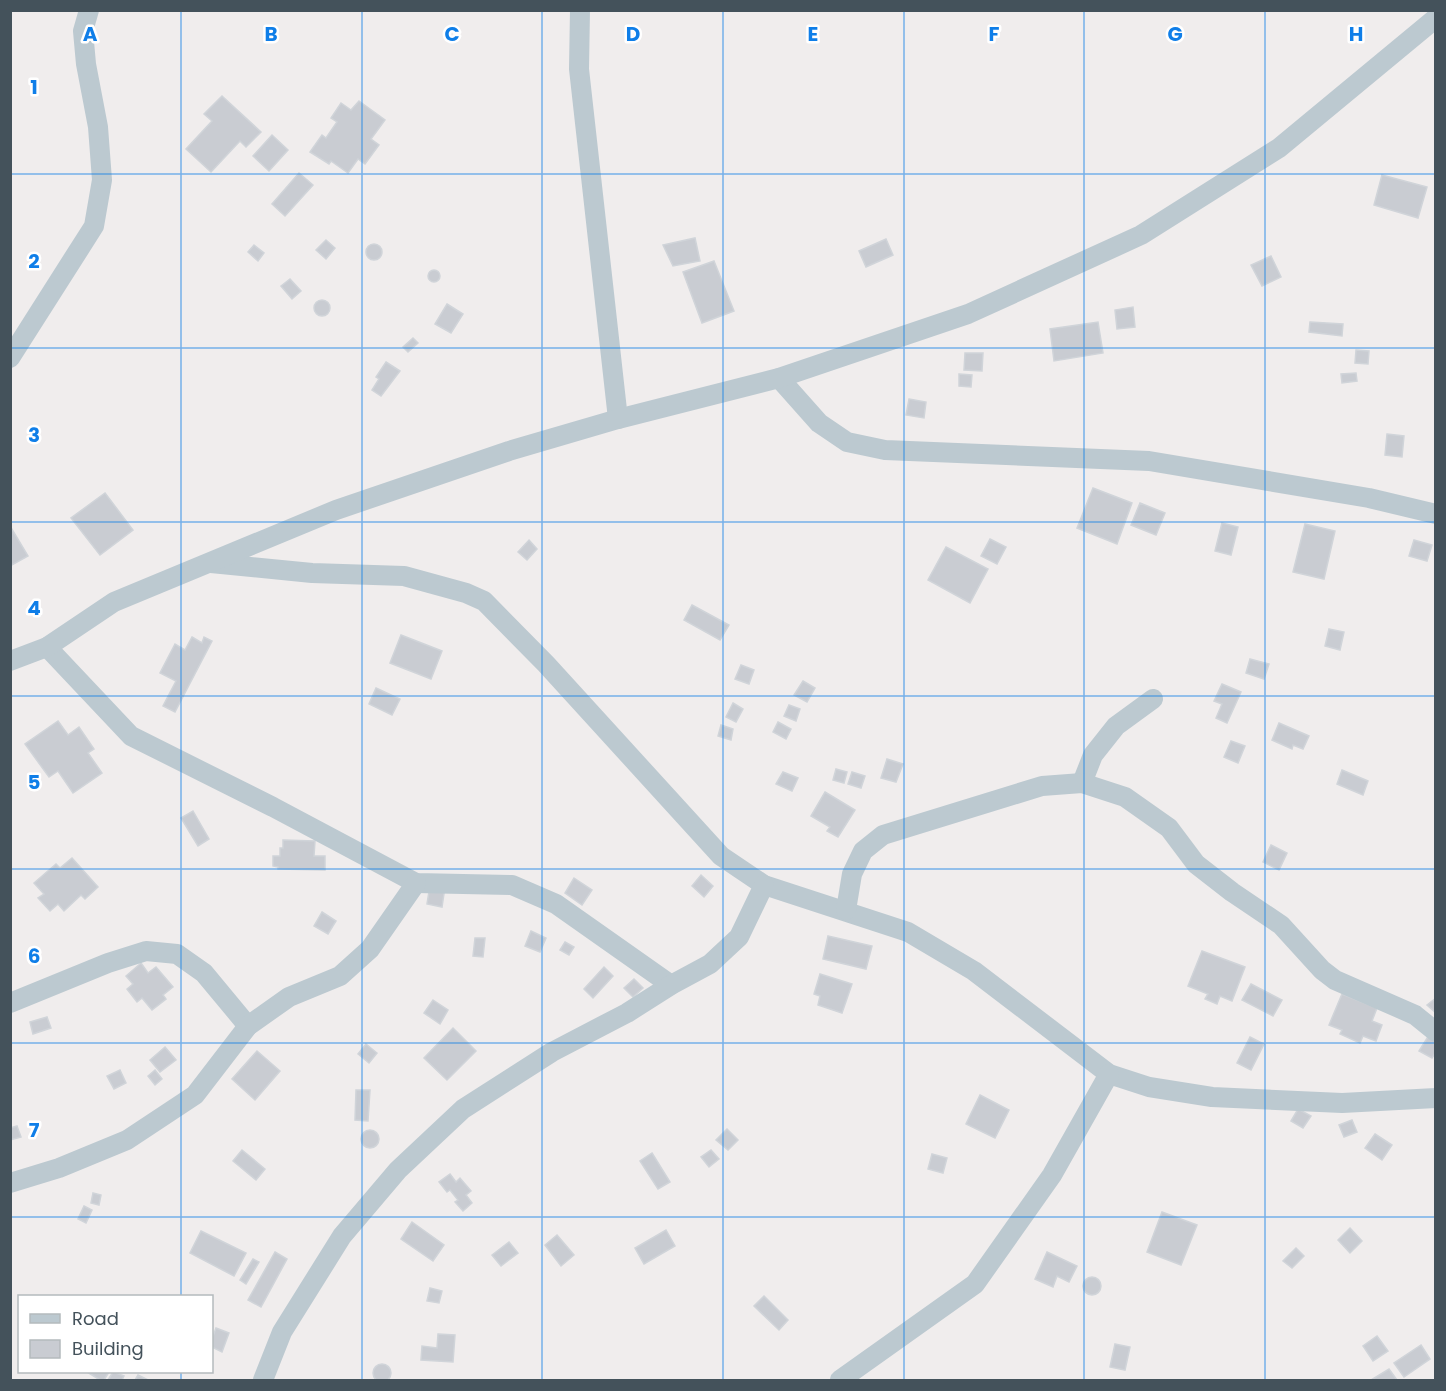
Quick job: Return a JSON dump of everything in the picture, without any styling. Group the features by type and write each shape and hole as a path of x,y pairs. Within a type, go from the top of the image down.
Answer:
{"street":[{"path":"10,358 94,226 102,180 98,127 86,64 83,31 89,10"},
{"path":"580,10 579,69 618,418"},
{"path":"10,661 47,647 114,602 336,510 509,451 618,418 779,378 968,314 1141,235 1279,148 1436,18"},
{"path":"779,378 819,423 847,442 885,450 1149,461 1369,498 1436,514"},
{"path":"209,563 312,573 404,576 466,593 484,602 546,664 721,856 764,885 908,932 974,971 1109,1074 1149,1087 1212,1098 1342,1103 1436,1098"},
{"path":"47,647 131,736 273,807 416,883 512,885 556,904 671,985"},
{"path":"1082,783 1093,755 1116,726 1153,699"},
{"path":"846,910 852,874 864,851 883,835 1042,786 1082,783 1125,797 1169,828 1196,864 1281,925 1322,970 1335,980 1415,1015 1436,1032"},
{"path":"10,1183 59,1168 127,1140 195,1095 248,1026 289,997 340,976 370,949 416,883"},
{"path":"263,1380 282,1332 342,1236 398,1170 463,1109 552,1052 627,1013 710,964 739,937 764,885"},
{"path":"10,1003 108,963 146,951 177,954 204,973 248,1026"},
{"path":"840,1380 975,1284 1052,1175 1109,1074"}],"building":[{"path":"222,96 261,132 246,147 240,141 211,172 186,149 212,121 204,114"},
{"path":"359,101 385,120 371,139 379,145 365,164 358,159 348,173 331,161 329,164 310,152 322,135 326,138 337,122 331,118 341,103 351,110"},
{"path":"272,135 288,150 269,171 253,156"},
{"path":"299,173 313,185 285,216 272,204"},
{"path":"1382,175 1427,187 1418,218 1374,205"},
{"path":"695,238 700,261 673,266 663,245"},
{"path":"886,239 893,255 866,267 859,251"},
{"path":"326,240 335,248 326,259 316,250"},
{"path":"371,244 377,244 382,252 380,258 371,260 366,255 366,249"},
{"path":"254,245 264,253 258,261 248,252"},
{"path":"1271,256 1281,277 1262,286 1251,265"},
{"path":"714,261 734,311 702,323 683,272"},
{"path":"436,270 440,276 436,282 432,282 428,274"},
{"path":"290,279 301,291 292,299 281,286"},
{"path":"322,300 330,308 322,316 314,308"},
{"path":"447,304 463,314 451,333 435,324"},
{"path":"1133,307 1135,327 1117,329 1115,310"},
{"path":"1098,322 1103,353 1054,361 1050,329"},
{"path":"1310,322 1343,324 1342,336 1309,332"},
{"path":"413,338 418,343 408,352 403,347"},
{"path":"1356,350 1369,351 1368,364 1355,363"},
{"path":"965,353 983,353 982,371 964,370"},
{"path":"386,362 400,371 381,396 372,390 379,379 376,377"},
{"path":"1356,373 1357,381 1342,383 1341,374"},
{"path":"959,374 972,375 971,387 959,386"},
{"path":"909,399 926,402 924,418 906,415"},
{"path":"1387,434 1404,436 1402,457 1385,455"},
{"path":"1093,488 1132,503 1117,544 1077,528"},
{"path":"105,493 133,530 100,555 71,518"},
{"path":"1140,503 1165,513 1156,535 1131,525"},
{"path":"1222,523 1238,527 1231,555 1215,551"},
{"path":"1305,524 1335,531 1324,579 1293,572"},
{"path":"10,526 28,556 10,566"},
{"path":"990,539 1006,547 997,564 981,556"},
{"path":"529,540 537,549 527,560 518,552"},
{"path":"1414,540 1432,545 1427,561 1409,556"},
{"path":"946,547 988,569 970,603 928,580"},
{"path":"692,605 729,625 720,640 684,620"},
{"path":"1329,629 1344,632 1340,650 1325,646"},
{"path":"401,635 442,651 431,679 390,663"},
{"path":"192,637 202,643 204,637 212,641 175,712 163,706 176,681 160,673 175,644 185,650"},
{"path":"1250,659 1269,664 1264,679 1246,673"},
{"path":"741,665 754,670 749,684 735,679"},
{"path":"803,681 815,688 807,702 794,695"},
{"path":"1222,684 1241,692 1227,723 1216,718 1222,704 1214,701"},
{"path":"376,688 400,699 392,715 369,704"},
{"path":"733,703 743,709 736,722 726,717"},
{"path":"789,705 800,709 796,721 784,716"},
{"path":"58,721 68,735 79,727 94,749 88,753 102,773 73,793 58,771 49,777 25,744"},
{"path":"778,722 791,729 786,739 773,732"},
{"path":"1279,723 1309,736 1303,749 1293,745 1292,749 1272,740"},
{"path":"721,725 733,729 731,740 718,736"},
{"path":"1231,741 1245,746 1238,763 1224,757"},
{"path":"887,759 903,764 896,782 881,778"},
{"path":"836,769 847,772 844,783 833,780"},
{"path":"1342,770 1368,781 1363,795 1337,784"},
{"path":"783,772 798,778 792,791 776,784"},
{"path":"852,772 865,776 861,788 848,784"},
{"path":"825,792 855,810 838,837 827,831 830,827 811,816"},
{"path":"193,811 209,839 198,846 181,818"},
{"path":"283,840 315,841 314,856 325,856 325,870 278,869 273,866 273,856 280,856"},
{"path":"1271,845 1287,853 1279,870 1263,862"},
{"path":"72,858 98,887 85,899 81,895 64,911 58,904 50,911 38,898 44,894 34,883 56,864 60,868"},
{"path":"701,875 713,886 704,897 692,886"},
{"path":"574,878 592,890 582,905 565,893"},
{"path":"430,885 445,887 442,907 427,904"},
{"path":"322,912 336,921 328,934 314,926"},
{"path":"531,931 546,938 540,952 525,946"},
{"path":"828,936 872,946 866,969 823,959"},
{"path":"475,938 485,938 483,957 473,956"},
{"path":"565,942 574,947 569,955 560,950"},
{"path":"1202,951 1245,967 1232,1001 1220,996 1217,1004 1205,999 1208,994 1188,986"},
{"path":"141,963 148,973 156,967 173,987 163,995 166,999 152,1010 142,998 137,1002 127,989 133,984 126,976"},
{"path":"604,967 613,976 593,998 584,989"},
{"path":"820,974 852,984 842,1013 818,1005 820,996 814,994"},
{"path":"634,979 643,988 633,997 624,988"},
{"path":"1251,984 1282,1000 1273,1016 1242,1000"},
{"path":"1342,994 1377,1008 1372,1021 1382,1025 1376,1041 1363,1036 1360,1043 1340,1034 1342,1030 1329,1025"},
{"path":"1436,998 1436,1013 1427,1005"},
{"path":"433,1000 448,1010 440,1024 424,1013"},
{"path":"47,1017 51,1028 33,1034 30,1022"},
{"path":"453,1028 476,1051 447,1080 424,1058"},
{"path":"1429,1035 1436,1039 1436,1052 1432,1058 1419,1051"},
{"path":"1250,1037 1264,1044 1251,1070 1237,1063"},
{"path":"366,1044 377,1053 369,1063 358,1054"},
{"path":"165,1047 176,1060 160,1072 150,1060"},
{"path":"257,1051 280,1071 255,1100 232,1079"},
{"path":"120,1070 126,1083 114,1089 107,1076"},
{"path":"155,1070 162,1079 155,1085 148,1076"},
{"path":"356,1090 370,1090 368,1121 355,1120"},
{"path":"980,1095 1009,1110 995,1138 966,1124"},
{"path":"1298,1109 1311,1116 1303,1128 1291,1121"},
{"path":"1352,1120 1357,1132 1344,1137 1339,1125"},
{"path":"17,1126 21,1137 10,1140 10,1128"},
{"path":"727,1129 738,1140 728,1150 716,1140"},
{"path":"370,1130 376,1133 379,1139 376,1145 370,1148 364,1145 361,1139 364,1133"},
{"path":"1375,1134 1392,1145 1382,1160 1365,1148"},
{"path":"242,1150 265,1169 256,1180 233,1161"},
{"path":"711,1150 719,1159 709,1167 701,1157"},
{"path":"652,1153 670,1182 658,1189 640,1161"},
{"path":"932,1154 947,1158 943,1173 928,1169"},
{"path":"450,1174 456,1182 460,1178 471,1191 466,1195 472,1203 463,1211 455,1202 458,1200 450,1190 447,1192 439,1182"},
{"path":"93,1193 101,1195 99,1205 91,1203"},
{"path":"84,1206 92,1210 86,1223 78,1219"},
{"path":"1162,1212 1197,1225 1181,1265 1147,1252"},
{"path":"412,1222 444,1245 433,1261 401,1239"},
{"path":"1350,1228 1362,1241 1350,1253 1338,1240"},
{"path":"666,1230 675,1246 644,1264 635,1248"},
{"path":"201,1231 246,1253 234,1276 190,1253"},
{"path":"557,1235 574,1255 561,1266 545,1245"},
{"path":"509,1242 518,1253 501,1266 492,1255"},
{"path":"1296,1248 1304,1256 1292,1268 1283,1261"},
{"path":"275,1252 287,1259 261,1307 248,1300"},
{"path":"1047,1252 1077,1266 1069,1282 1057,1276 1053,1287 1035,1279"},
{"path":"253,1259 259,1262 246,1284 240,1280"},
{"path":"1092,1277 1098,1280 1101,1286 1098,1292 1092,1295 1086,1292 1083,1286 1086,1280"},
{"path":"430,1288 442,1291 439,1303 427,1301"},
{"path":"764,1296 788,1320 779,1330 754,1306"},
{"path":"216,1328 229,1333 222,1352 213,1348"},
{"path":"438,1334 455,1335 453,1362 421,1360 422,1346 437,1348"},
{"path":"1377,1336 1388,1351 1373,1361 1363,1346"},
{"path":"1115,1344 1130,1347 1125,1370 1110,1367"},
{"path":"1421,1345 1430,1359 1404,1377 1394,1363"},
{"path":"382,1364 388,1367 391,1373 388,1379 382,1382 376,1379 373,1373 376,1367"},
{"path":"1389,1369 1397,1380 1371,1380"},
{"path":"89,1373 108,1373 104,1380"},
{"path":"112,1373 124,1376 122,1380 108,1380"},
{"path":"138,1375 148,1380 135,1380"}]}
